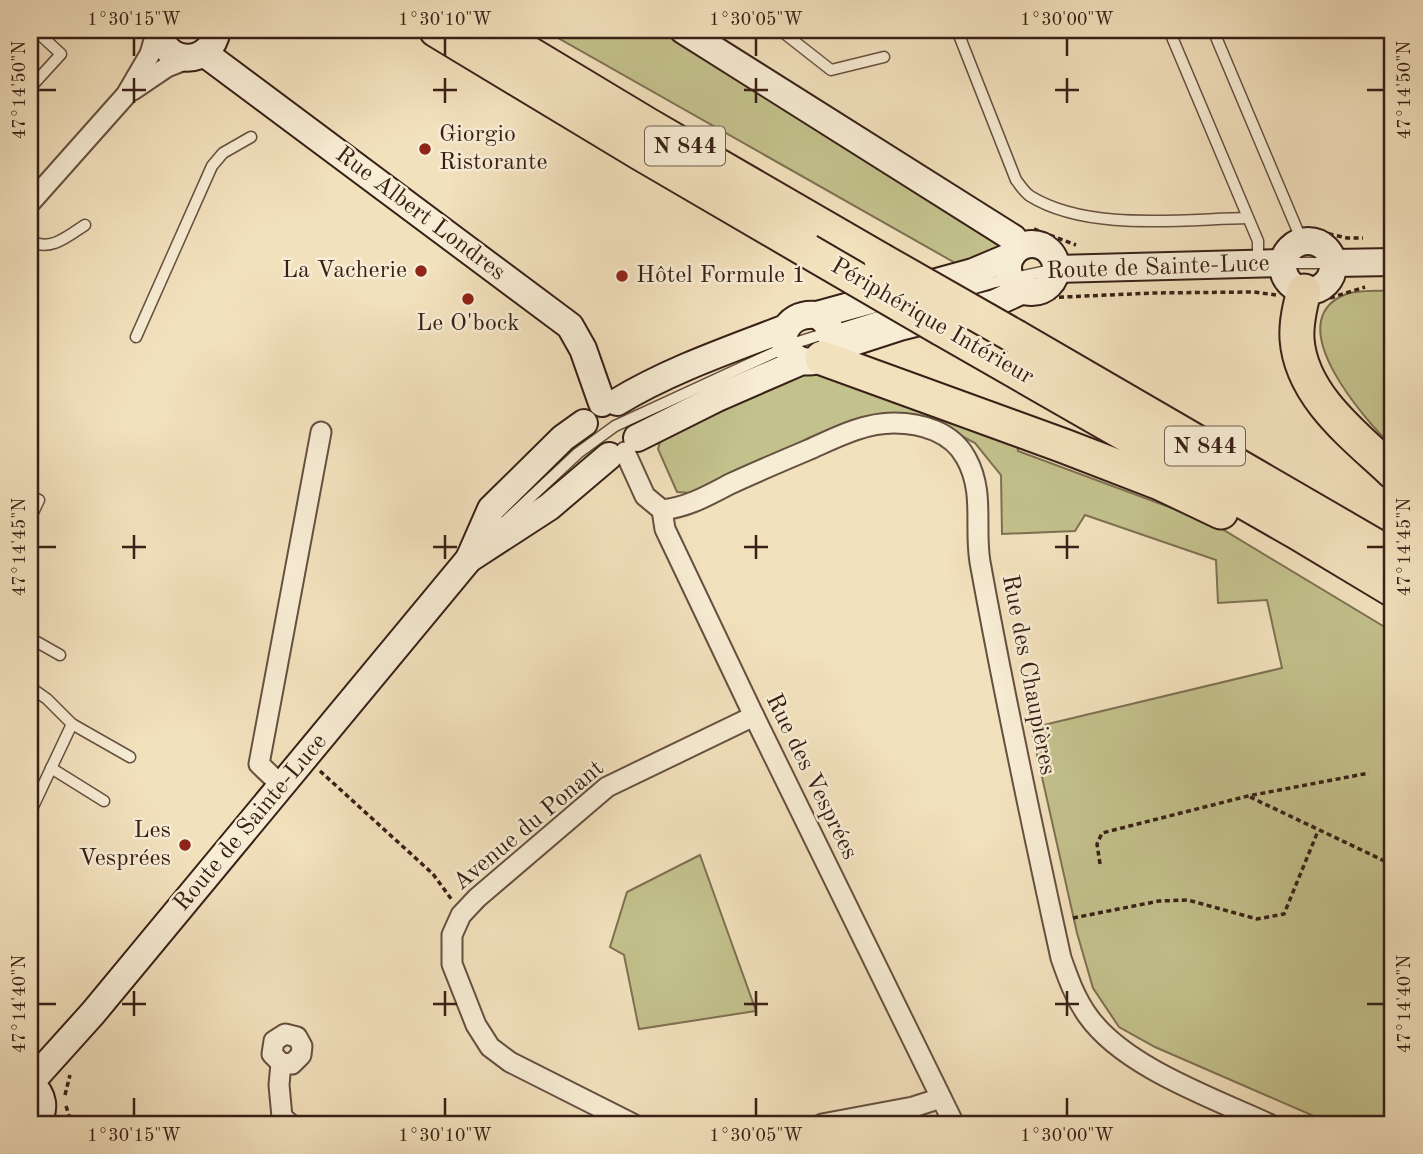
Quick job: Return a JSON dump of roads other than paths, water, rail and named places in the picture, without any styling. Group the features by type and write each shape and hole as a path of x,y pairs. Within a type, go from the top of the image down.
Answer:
{"highway":[{"name":"Périphérique Intérieur","path":"436,30 808,251 935,315 1393,590"},
{"name":"N 844","path":"491,30 648,125 1393,556"},
{"path":"1304,291 1297,326 1301,361 1316,391 1337,420 1393,472"},
{"path":"811,342 1160,483 1263,533 1298,533"}],"street":[{"name":"Rue Albert Londres","path":"157,30 166,49 177,56 197,55 570,326 583,349 612,429"},
{"path":"30,203 126,95 150,54 157,30"},
{"path":"126,95 167,67 197,55 213,44 217,30"},
{"path":"683,30 1013,238 1016,268 1032,292 1048,285 1056,269 1054,259 1048,251 1030,244 1016,268"},
{"path":"1311,240 1326,248 1334,263 1326,284 1312,291 1297,288 1270,263 1302,241 1311,240"},
{"path":"1334,263 1393,262"},
{"name":"Route de Sainte-Luce","path":"1056,269 1270,263"},
{"name":"Route de Sainte-Luce","path":"468,559 549,507 650,384 704,360 900,327 995,303 1016,268"},
{"name":"Route de Sainte-Luce","path":"38,1123 42,1114 41,1097 30,1083 93,1013 468,559 491,509 564,438 612,429 717,398 811,342 973,272 1016,268"},
{"name":"Rue des Chaupières","path":"662,510 682,508 755,472 869,426 891,423 918,425 939,432 955,443 970,466 978,494 979,558 1053,921 1061,957 1077,999 1088,1017 1110,1041 1150,1068 1269,1124"},
{"name":"Rue des Vesprées","path":"612,429 645,496 662,510 665,529 954,1124"},
{"path":"282,786 259,764 321,432"},
{"name":"Avenue du Ponant","path":"628,1123 510,1062 490,1047 476,1025 452,964 452,936 461,915 477,898 607,787 754,716"},
{"path":"281,1063 279,1085 282,1117 290,1124"},
{"path":"822,1124 913,1107 942,1098"}],"lane":[{"path":"30,88 61,54 35,30"},
{"path":"780,30 831,70 884,57"},
{"path":"957,30 1016,180 1027,195 1064,212 1111,220 1248,218"},
{"path":"1169,30 1248,218 1270,263 1334,263"},
{"path":"1213,30 1302,241"},
{"path":"136,337 212,166 223,153 251,137"},
{"path":"30,241 40,246 59,242 85,225"},
{"name":"Route de Sainte-Luce","path":"935,315 1016,268"},
{"name":"Route de Sainte-Luce","path":"811,342 916,306"},
{"path":"30,496 39,500 30,519"},
{"path":"30,638 60,655"},
{"path":"30,687 47,699 72,724 130,757"},
{"path":"30,813 72,724"},
{"path":"51,768 104,801"}],"place":[{"name":"Giorgio Ristorante","path":"425,149"},
{"name":"La Vacherie","path":"421,271"},
{"name":"Hôtel Formule 1","path":"622,276"},
{"name":"Le O'bock","path":"468,299"},
{"name":"Les Vesprées","path":"185,845"}]}
